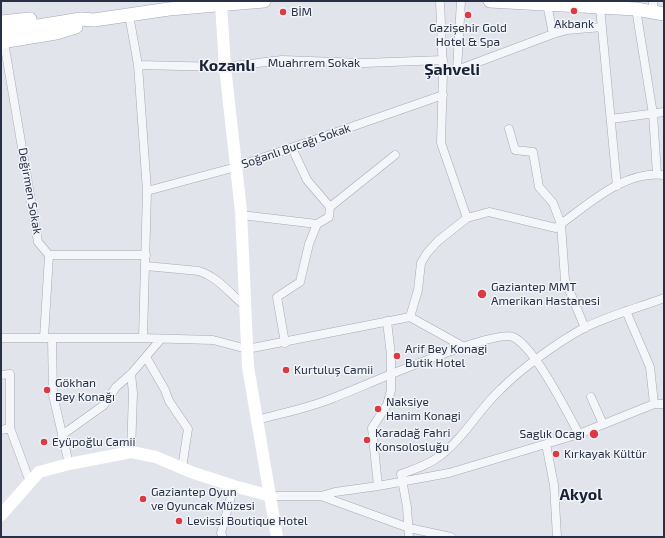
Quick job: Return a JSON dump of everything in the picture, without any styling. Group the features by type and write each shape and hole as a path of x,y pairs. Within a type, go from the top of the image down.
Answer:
{"main road":[{"path":"2,39 81,19 176,1"},
{"path":"1,22 60,15 94,17 129,15 221,4 264,1"},
{"path":"490,1 547,4 657,5"},
{"path":"594,4 664,14"},
{"path":"2,39 56,33 94,17"}],"street":[{"path":"440,1 443,60 441,143 467,218"},
{"path":"457,70 461,1"},
{"path":"221,4 225,67 241,215 248,367 271,496 276,537"},
{"path":"547,4 553,34"},
{"path":"594,4 602,27 617,186"},
{"path":"410,317 418,290 421,263 438,240 467,218 489,212 556,228 629,179 660,174 653,114 636,10"},
{"path":"129,15 138,65 147,191 143,338"},
{"path":"443,72 457,70 553,34 568,30 602,27"},
{"name":"Değirmen Sokak","path":"2,39 38,242 50,255"},
{"name":"Muahrrem Sokak","path":"138,65 225,67 282,60 364,63 443,60"},
{"name":"Soğanlı Bucağı Sokak","path":"147,191 236,167 443,95"},
{"path":"611,119 664,112"},
{"path":"509,129 515,150 533,152 539,187 553,204 561,224 565,280 584,328"},
{"path":"292,148 307,180 330,207"},
{"path":"241,215 317,224 329,217 330,207 395,155"},
{"path":"285,343 277,297 300,282 309,244 317,224"},
{"path":"69,464 53,395 48,338 50,255 146,255"},
{"path":"146,266 207,273 214,277 229,294 244,305"},
{"path":"409,533 407,507 401,474 425,466 446,451 501,388 536,360 584,328 664,298"},
{"path":"626,311 650,367 654,404"},
{"path":"1,338 143,338 213,340 247,349 285,343 410,317 464,348"},
{"path":"378,486 372,428 380,419 390,398 392,373 386,321"},
{"path":"257,420 333,399 392,373 507,335 516,339 536,360 556,392 579,434"},
{"path":"62,435 104,405 116,387 131,374 161,339"},
{"path":"146,357 165,390 169,401 188,429 182,468"},
{"path":"1,375 10,374 10,428 30,482"},
{"path":"131,374 133,393 131,452"},
{"path":"591,397 603,424"},
{"path":"1,515 39,472 69,464 131,452 156,457 182,468 234,486 271,496 321,496 335,492 449,473 579,434 654,404 664,404"},
{"path":"1,430 10,428"},
{"path":"546,444 554,485 557,537"},
{"path":"223,537 221,533 234,486"},
{"path":"321,496 409,533 451,537"}],"place":[{"name":"Akbank","path":"574,11"},
{"name":"BİM","path":"283,12"},
{"name":"Gazişehir Gold Hotel & Spa","path":"468,15"},
{"name":"Gaziantep MMT Amerikan Hastanesi","path":"482,294"},
{"name":"Arif Bey Konagi Butik Hotel","path":"397,356"},
{"name":"Kurtuluş Camii","path":"286,370"},
{"name":"Gökhan Bey Konağı","path":"47,390"},
{"name":"Naksiye Hanim Konagi","path":"378,409"},
{"name":"Saglık Ocagı","path":"594,434"},
{"name":"Karadağ Fahri Konsolosluğu","path":"367,440"},
{"name":"Eyüpoğlu Camii","path":"44,442"},
{"name":"Kırkayak Kültür","path":"556,454"},
{"name":"Gaziantep Oyun ve Oyuncak Müzesi","path":"143,499"},
{"name":"Levissi Boutique Hotel","path":"179,521"}],"district":[{"name":"Kozanlı","path":"227,66"},
{"name":"Şahveli","path":"452,70"},
{"name":"Akyol","path":"581,495"}]}
